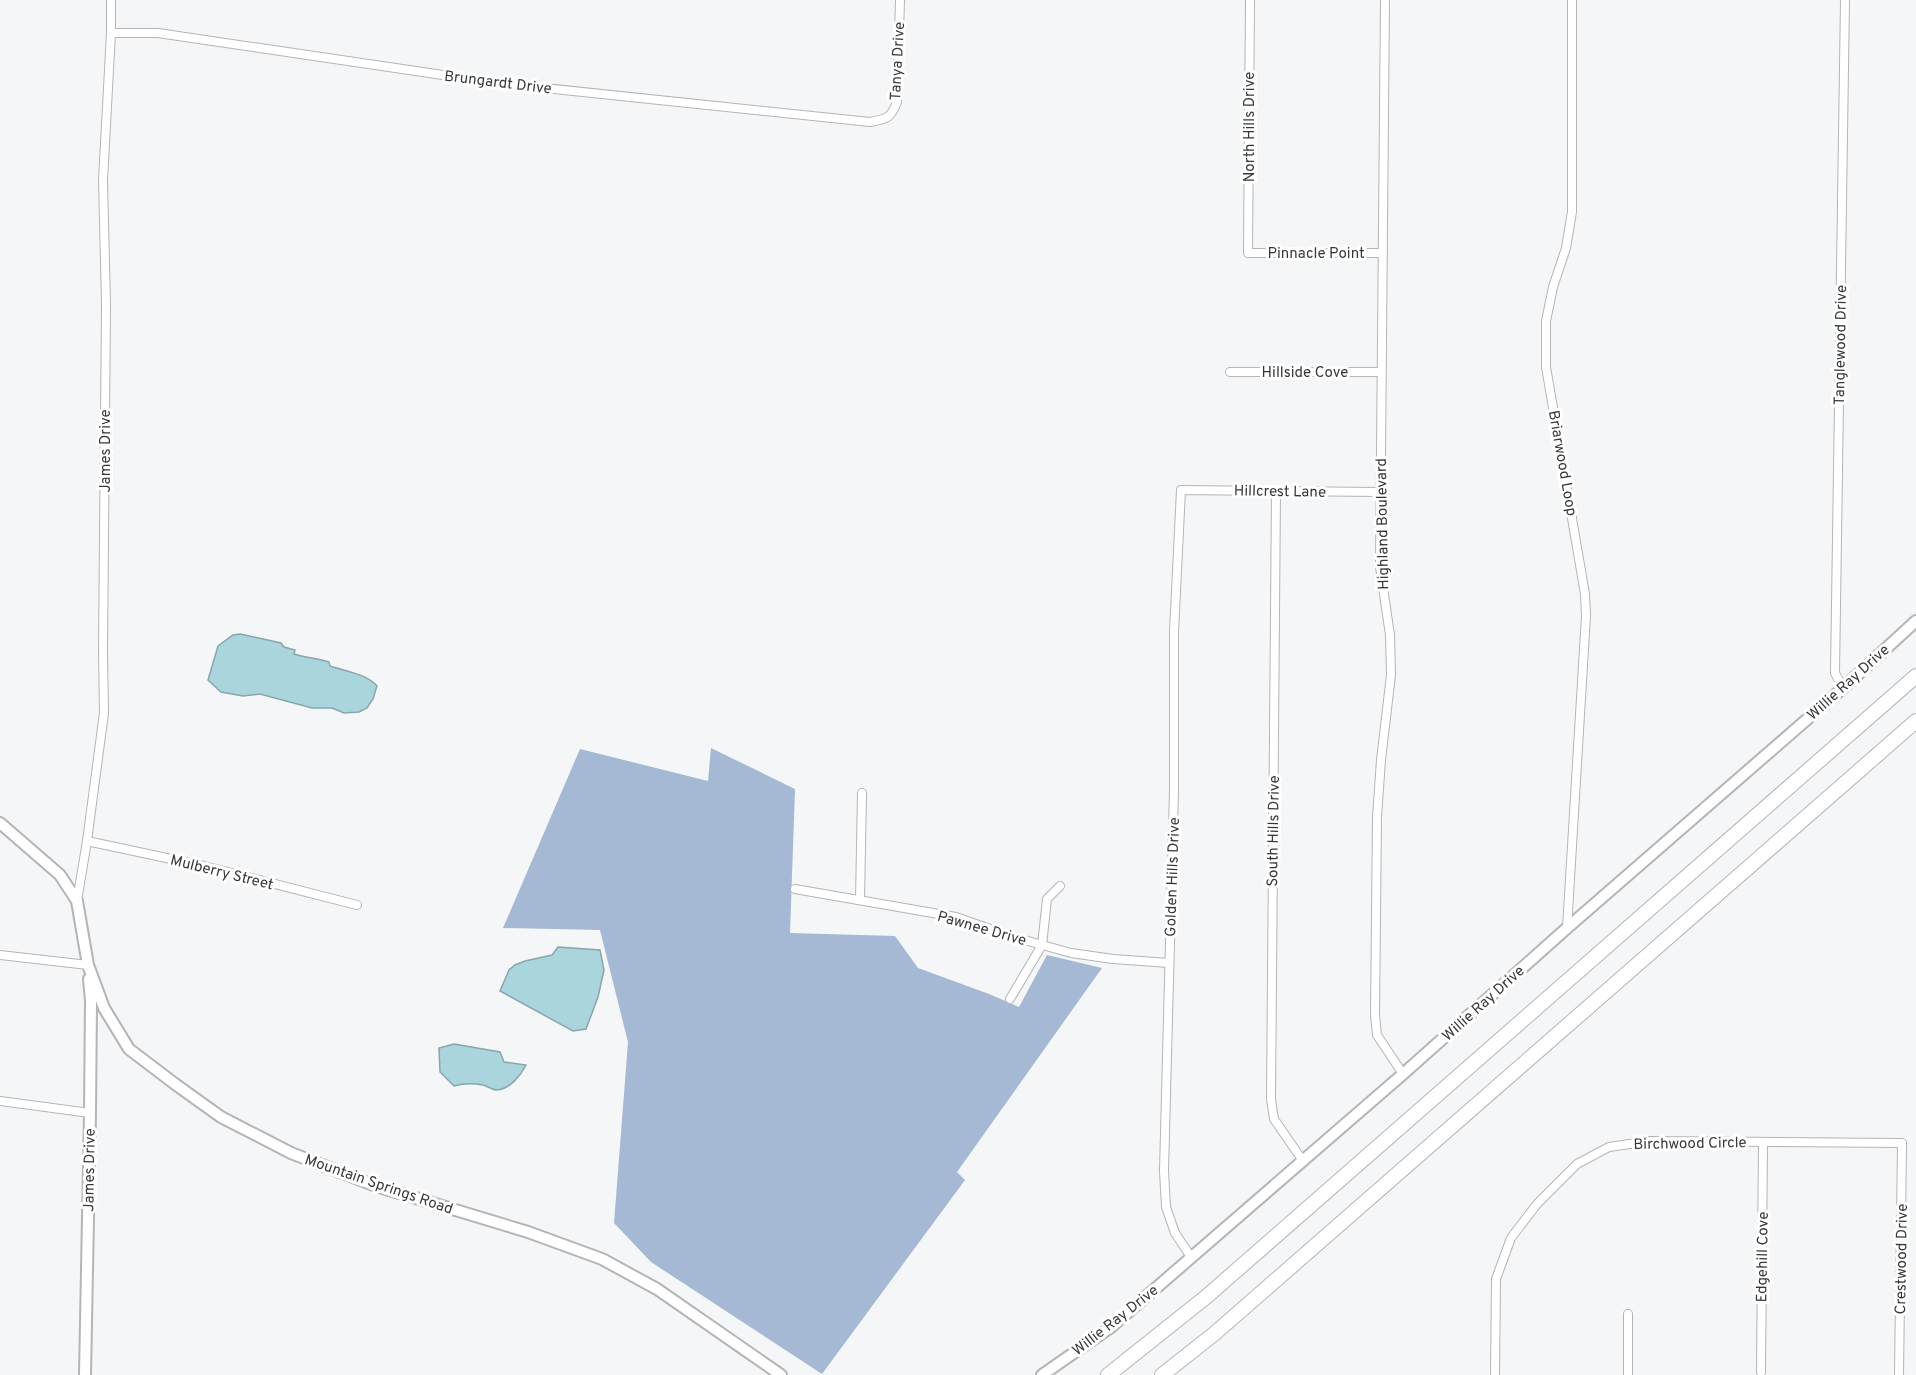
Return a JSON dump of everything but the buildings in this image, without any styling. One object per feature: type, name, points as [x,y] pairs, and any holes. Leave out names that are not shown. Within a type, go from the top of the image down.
[{"type":"highway","points":[[1108,1375],[1206,1297],[1916,676]]},
{"type":"highway","points":[[1162,1375],[1223,1327],[1916,721]]},
{"type":"street","name":"James Drive","points":[[77,901],[104,713],[106,304],[103,180],[111,0]]},
{"type":"street","name":"Tanya Drive","points":[[885,119],[893,112],[897,102],[900,0]]},
{"type":"street","name":"North Hills Drive","points":[[1248,253],[1250,0]]},
{"type":"street","name":"Highland Boulevard","points":[[1385,0],[1380,567],[1390,634],[1391,675],[1377,817],[1375,1015],[1377,1035],[1403,1074]]},
{"type":"street","name":"Briarwood Loop","points":[[1567,928],[1587,616],[1546,367],[1546,321],[1553,287],[1566,248],[1572,212],[1572,0]]},
{"type":"street","name":"Tanglewood Drive","points":[[1843,688],[1835,673],[1845,0]]},
{"type":"street","name":"Brungardt Drive","points":[[111,33],[158,33],[497,83],[870,122],[885,119]]},
{"type":"street","name":"Pinnacle Point","points":[[1248,253],[1383,253]]},
{"type":"street","name":"Hillside Cove","points":[[1230,372],[1380,372]]},
{"type":"street","name":"Hillcrest Lane","points":[[1181,490],[1380,492]]},
{"type":"street","name":"Golden Hills Drive","points":[[1181,490],[1174,632],[1174,790],[1164,1138],[1166,1207],[1175,1233],[1191,1257]]},
{"type":"street","name":"South Hills Drive","points":[[1276,491],[1271,1099],[1274,1119],[1303,1161]]},
{"type":"street","name":"Willie Ray Drive","points":[[1042,1375],[1111,1327],[1403,1074],[1843,688],[1916,621]]},
{"type":"street","points":[[860,900],[862,793]]},
{"type":"street","name":"Mountain Springs Road","points":[[0,823],[60,875],[77,901],[88,965],[104,1008],[129,1049],[221,1117],[291,1153],[376,1186],[528,1232],[602,1259],[657,1289],[780,1375]]},
{"type":"street","name":"Mulberry Street","points":[[87,841],[204,866],[357,905]]},
{"type":"street","points":[[1010,999],[1042,945],[1047,899],[1060,886]]},
{"type":"street","name":"Pawnee Drive","points":[[795,889],[956,917],[1071,953],[1169,963]]},
{"type":"street","points":[[0,955],[88,965]]},
{"type":"street","name":"James Drive","points":[[85,1375],[91,1001],[88,965]]},
{"type":"street","points":[[0,1101],[90,1113]]},
{"type":"street","name":"Birchwood Circle","points":[[1495,1375],[1496,1279],[1510,1238],[1537,1204],[1577,1164],[1609,1147],[1650,1141],[1902,1143]]},
{"type":"street","name":"Edgehill Cove","points":[[1761,1372],[1763,1142]]},
{"type":"street","name":"Crestwood Drive","points":[[1899,1375],[1902,1143]]},
{"type":"street","points":[[1628,1314],[1628,1375]]},
{"type":"shaded area","points":[[240,634],[281,643],[284,647],[295,650],[294,654],[329,662],[330,666],[368,679],[377,686],[373,699],[367,708],[359,712],[344,713],[332,708],[312,708],[260,694],[243,696],[221,692],[208,680],[218,646],[233,635]]},
{"type":"shaded area","points":[[711,748],[795,789],[790,933],[895,936],[918,968],[1019,1007],[1047,955],[1102,968],[957,1172],[965,1180],[822,1374],[651,1262],[614,1223],[628,1042],[600,930],[503,928],[580,749],[708,781]]},
{"type":"shaded area","points":[[558,947],[600,950],[604,970],[598,997],[586,1029],[573,1031],[500,991],[509,970],[515,965],[552,955]]},
{"type":"shaded area","points":[[454,1044],[500,1052],[504,1062],[526,1065],[515,1081],[502,1089],[495,1090],[483,1085],[472,1084],[454,1086],[440,1072],[439,1048]]}]
